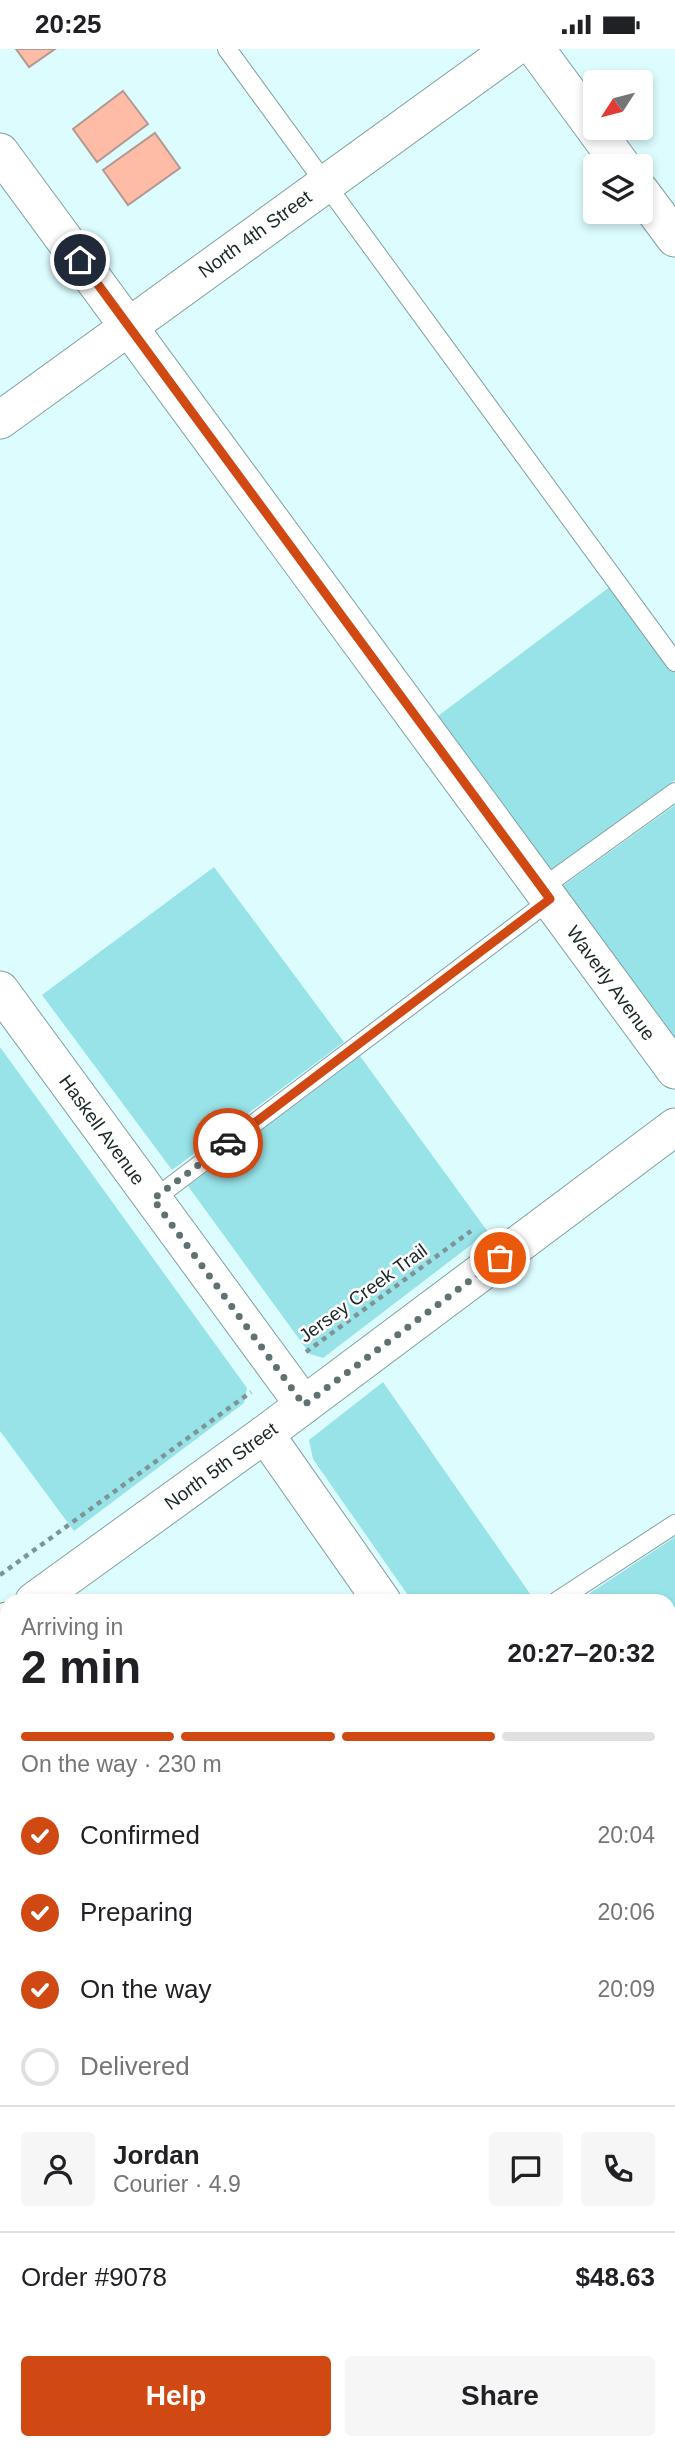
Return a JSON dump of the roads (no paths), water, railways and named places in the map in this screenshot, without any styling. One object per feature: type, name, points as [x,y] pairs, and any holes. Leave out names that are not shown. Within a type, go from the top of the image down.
[{"type":"street","name":"North 4th Street","points":[[0,420],[512,49]]},
{"type":"street","points":[[536,49],[613,154]]},
{"type":"street","name":"Waverly Avenue","points":[[0,152],[675,1070]]},
{"type":"street","points":[[653,208],[675,238]]},
{"type":"street","name":"Haskell Avenue","points":[[0,990],[304,1405]]},
{"type":"street","name":"North 5th Street","points":[[44,1594],[265,1434],[675,1127]]},
{"type":"street","points":[[265,1434],[377,1594]]},
{"type":"lane","points":[[228,49],[675,661]]},
{"type":"lane","points":[[153,1199],[675,792]]},
{"type":"lane","points":[[568,1594],[675,1524]]}]
